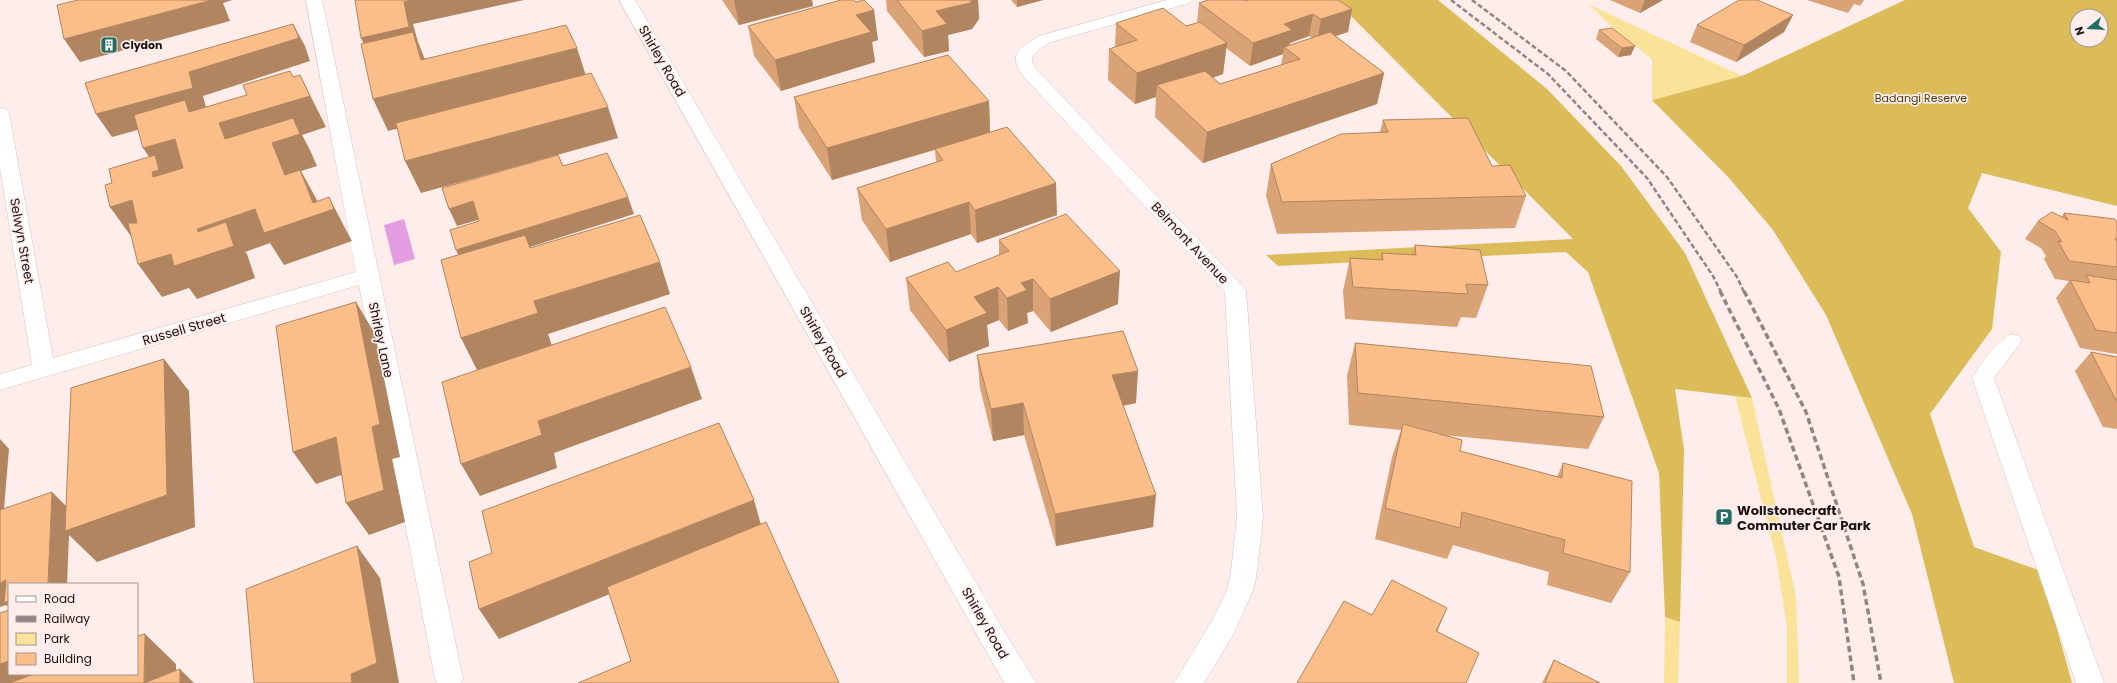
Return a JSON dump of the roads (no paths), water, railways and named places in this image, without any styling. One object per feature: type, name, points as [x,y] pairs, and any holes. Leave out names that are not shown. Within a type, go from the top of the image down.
[{"type":"street","name":"Shirley Lane","points":[[314,0],[349,192],[449,679]]},
{"type":"street","name":"Shirley Road","points":[[627,0],[997,645],[1013,672],[1022,683]]},
{"type":"street","name":"Belmont Avenue","points":[[1184,0],[1045,39],[1027,50],[1023,58],[1024,65],[1030,73],[1235,290],[1250,517],[1244,571],[1241,588],[1223,627],[1188,683]]},
{"type":"street","name":"Selwyn Street","points":[[0,113],[44,369]]},
{"type":"street","name":"Russell Street","points":[[0,382],[367,276]]},
{"type":"lane","points":[[2012,341],[1999,359],[1989,368],[1984,378],[2090,683]]},
{"type":"railway","points":[[1451,0],[1548,74],[1647,178],[1713,276],[1721,292]]},
{"type":"railway","points":[[1472,0],[1566,71],[1667,177],[1737,277],[1744,292]]},
{"type":"railway","points":[[1720,291],[1779,409],[1839,577],[1854,683]]},
{"type":"railway","points":[[1744,291],[1806,412],[1863,584],[1881,683]]},
{"type":"place","name":"Clydon","points":[[109,45]]},
{"type":"place","name":"Wollstonecraft Commuter Car Park","points":[[1724,517]]},
{"type":"park label","name":"Badangi Reserve","points":[[1921,98]]}]
